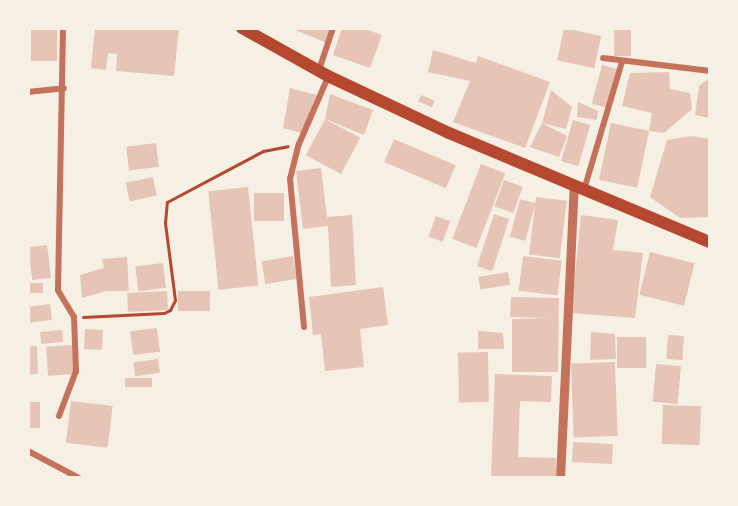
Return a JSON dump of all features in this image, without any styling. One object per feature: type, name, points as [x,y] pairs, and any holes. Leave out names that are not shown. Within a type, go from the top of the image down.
[{"type":"highway","points":[[242,28],[323,73],[449,133],[710,242]]},
{"type":"street","points":[[59,416],[76,371],[74,317],[58,290],[64,88],[63,28]]},
{"type":"street","points":[[304,327],[290,191],[299,144],[323,73],[333,28]]},
{"type":"street","points":[[603,58],[710,71]]},
{"type":"street","points":[[560,477],[579,188],[622,62]]},
{"type":"street","points":[[28,92],[64,88]]},
{"type":"street","points":[[28,451],[79,477]]},
{"type":"path","points":[[74,317],[164,313],[170,310],[175,300],[165,223],[167,202],[263,151],[299,144]]},
{"type":"building","points":[[31,28],[57,28],[57,61],[31,61]]},
{"type":"building","points":[[95,28],[179,28],[174,76],[116,71],[117,54],[108,53],[106,70],[91,68]]},
{"type":"building","points":[[290,28],[331,28],[327,43]]},
{"type":"building","points":[[342,28],[362,28],[382,35],[370,68],[333,55]]},
{"type":"building","points":[[564,28],[601,36],[594,68],[557,60]]},
{"type":"building","points":[[614,28],[631,28],[631,56],[614,56]]},
{"type":"building","points":[[433,50],[476,63],[478,56],[550,82],[525,148],[453,122],[470,81],[428,72]]},
{"type":"building","points":[[602,65],[617,69],[607,108],[592,104]]},
{"type":"building","points":[[669,72],[670,89],[690,93],[692,109],[664,133],[649,131],[652,113],[622,106],[630,73]]},
{"type":"building","points":[[710,77],[710,118],[695,115],[699,86]]},
{"type":"building","points":[[290,88],[316,95],[302,133],[283,128]]},
{"type":"building","points":[[551,90],[572,107],[566,129],[542,123]]},
{"type":"building","points":[[330,94],[373,110],[364,135],[325,119]]},
{"type":"building","points":[[421,95],[435,101],[432,107],[418,101]]},
{"type":"building","points":[[578,102],[598,111],[597,120],[577,117]]},
{"type":"building","points":[[325,119],[360,138],[341,174],[306,155]]},
{"type":"building","points":[[573,120],[590,125],[578,166],[561,161]]},
{"type":"building","points":[[542,123],[567,136],[559,157],[530,147]]},
{"type":"building","points":[[611,123],[649,131],[637,188],[599,180]]},
{"type":"building","points":[[691,136],[710,139],[710,217],[680,218],[650,197],[667,140]]},
{"type":"building","points":[[394,139],[456,165],[446,188],[384,162]]},
{"type":"building","points":[[156,143],[159,167],[129,170],[126,147]]},
{"type":"building","points":[[481,164],[505,173],[477,248],[452,239]]},
{"type":"building","points":[[321,168],[327,217],[352,215],[356,285],[331,287],[328,226],[303,229],[296,171]]},
{"type":"building","points":[[153,177],[157,196],[130,201],[126,183]]},
{"type":"building","points":[[504,180],[523,187],[513,213],[494,206]]},
{"type":"building","points":[[248,187],[258,285],[219,290],[208,191]]},
{"type":"building","points":[[254,193],[284,193],[284,221],[254,221]]},
{"type":"building","points":[[536,197],[567,201],[560,258],[529,255]]},
{"type":"building","points":[[520,199],[535,203],[525,241],[510,237]]},
{"type":"building","points":[[494,214],[509,219],[492,271],[477,266]]},
{"type":"building","points":[[581,215],[618,220],[613,250],[643,253],[635,318],[571,313]]},
{"type":"building","points":[[436,216],[450,221],[443,242],[428,237]]},
{"type":"building","points":[[47,245],[51,278],[32,280],[28,247]]},
{"type":"building","points":[[650,252],[695,263],[684,306],[639,295]]},
{"type":"building","points":[[293,256],[297,279],[265,284],[261,262]]},
{"type":"building","points":[[523,256],[562,261],[557,295],[519,291]]},
{"type":"building","points":[[127,257],[129,291],[106,291],[82,298],[80,275],[104,268],[102,259]]},
{"type":"building","points":[[163,263],[166,288],[138,291],[135,266]]},
{"type":"building","points":[[508,272],[510,285],[480,290],[478,277]]},
{"type":"building","points":[[28,283],[43,283],[43,293],[28,293]]},
{"type":"building","points":[[383,287],[388,325],[360,329],[364,367],[325,371],[321,334],[313,335],[309,297]]},
{"type":"building","points":[[167,291],[168,310],[128,312],[127,293]]},
{"type":"building","points":[[178,291],[210,291],[210,311],[178,311]]},
{"type":"building","points":[[511,297],[559,298],[558,372],[512,372],[512,319],[551,318],[510,317]]},
{"type":"building","points":[[50,304],[52,320],[30,323],[28,307]]},
{"type":"building","points":[[157,328],[160,352],[133,355],[130,331]]},
{"type":"building","points":[[85,329],[103,330],[102,350],[84,349]]},
{"type":"building","points":[[62,330],[63,342],[41,344],[40,332]]},
{"type":"building","points":[[478,331],[503,333],[504,349],[478,349]]},
{"type":"building","points":[[591,332],[615,334],[616,359],[590,360]]},
{"type":"building","points":[[668,335],[684,336],[682,360],[666,359]]},
{"type":"building","points":[[617,337],[646,337],[646,368],[617,368]]},
{"type":"building","points":[[72,345],[74,374],[48,376],[46,347]]},
{"type":"building","points":[[28,346],[37,346],[38,374],[29,374]]},
{"type":"building","points":[[488,352],[489,402],[459,403],[458,353]]},
{"type":"building","points":[[158,359],[160,373],[135,376],[133,362]]},
{"type":"building","points":[[615,362],[618,436],[574,437],[571,364]]},
{"type":"building","points":[[656,364],[681,366],[678,404],[653,402]]},
{"type":"building","points":[[495,374],[552,376],[551,402],[520,401],[518,457],[556,458],[556,477],[491,477]]},
{"type":"building","points":[[125,378],[152,378],[152,387],[125,387]]},
{"type":"building","points":[[71,401],[113,406],[108,448],[66,443]]},
{"type":"building","points":[[28,402],[40,402],[40,428],[28,428]]},
{"type":"building","points":[[663,405],[701,406],[700,445],[662,444]]},
{"type":"building","points":[[573,442],[613,444],[612,464],[572,462]]}]
